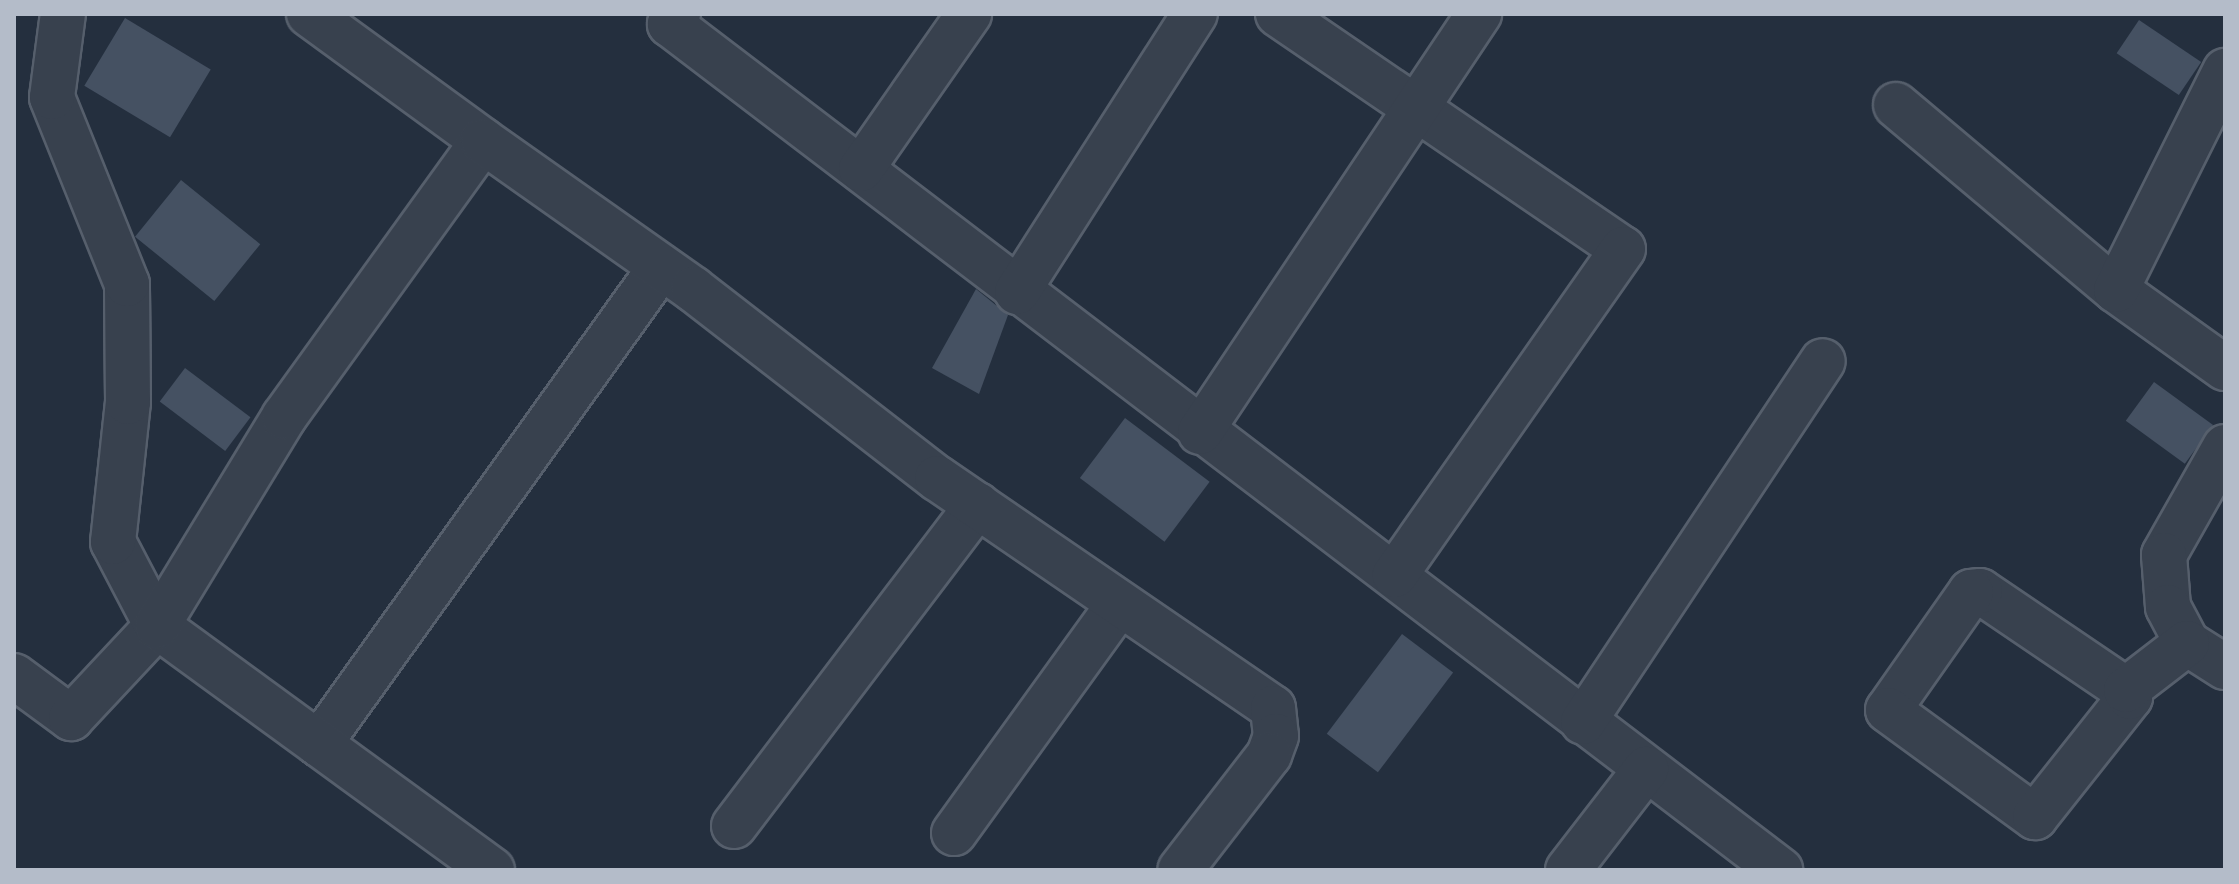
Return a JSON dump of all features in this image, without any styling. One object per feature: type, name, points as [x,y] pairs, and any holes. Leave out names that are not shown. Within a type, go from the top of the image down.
[{"type":"street","points":[[63,14],[52,97],[127,284],[128,402],[113,542],[157,626],[492,870]]},
{"type":"street","points":[[309,14],[661,267],[978,505],[1265,701],[1277,720],[1269,755],[1180,870]]},
{"type":"street","points":[[678,14],[670,24],[1200,432],[1395,575],[1766,866]]},
{"type":"street","points":[[861,169],[969,14]]},
{"type":"street","points":[[1017,292],[1195,14]]},
{"type":"street","points":[[1278,14],[1417,113],[1623,249],[1395,575]]},
{"type":"street","points":[[1200,432],[1417,113],[1479,14]]},
{"type":"street","points":[[2116,290],[2225,71]]},
{"type":"street","points":[[1896,105],[2116,290],[2225,368]]},
{"type":"street","points":[[14,676],[71,718],[157,626],[284,417],[483,141]]},
{"type":"street","points":[[319,744],[661,267]]},
{"type":"street","points":[[1583,722],[1823,361]]},
{"type":"street","points":[[2225,447],[2164,555],[2168,607],[2187,643],[2225,667]]},
{"type":"street","points":[[734,826],[978,505]]},
{"type":"street","points":[[1980,591],[2126,690],[2130,697],[2035,817],[1888,710],[1971,592],[1980,591]]},
{"type":"street","points":[[954,833],[1119,604]]},
{"type":"street","points":[[2126,690],[2187,643]]},
{"type":"street","points":[[1568,870],[1646,769]]},
{"type":"building","points":[[125,18],[211,70],[170,137],[84,86]]},
{"type":"building","points":[[2139,20],[2201,62],[2179,95],[2117,53]]},
{"type":"building","points":[[181,180],[260,244],[214,301],[135,237]]},
{"type":"building","points":[[976,289],[1008,315],[979,394],[932,368]]},
{"type":"building","points":[[185,368],[250,417],[225,451],[160,402]]},
{"type":"building","points":[[2154,382],[2213,425],[2185,464],[2126,421]]},
{"type":"building","points":[[1125,418],[1210,482],[1165,542],[1080,478]]},
{"type":"building","points":[[1402,634],[1453,673],[1378,772],[1327,734]]}]
